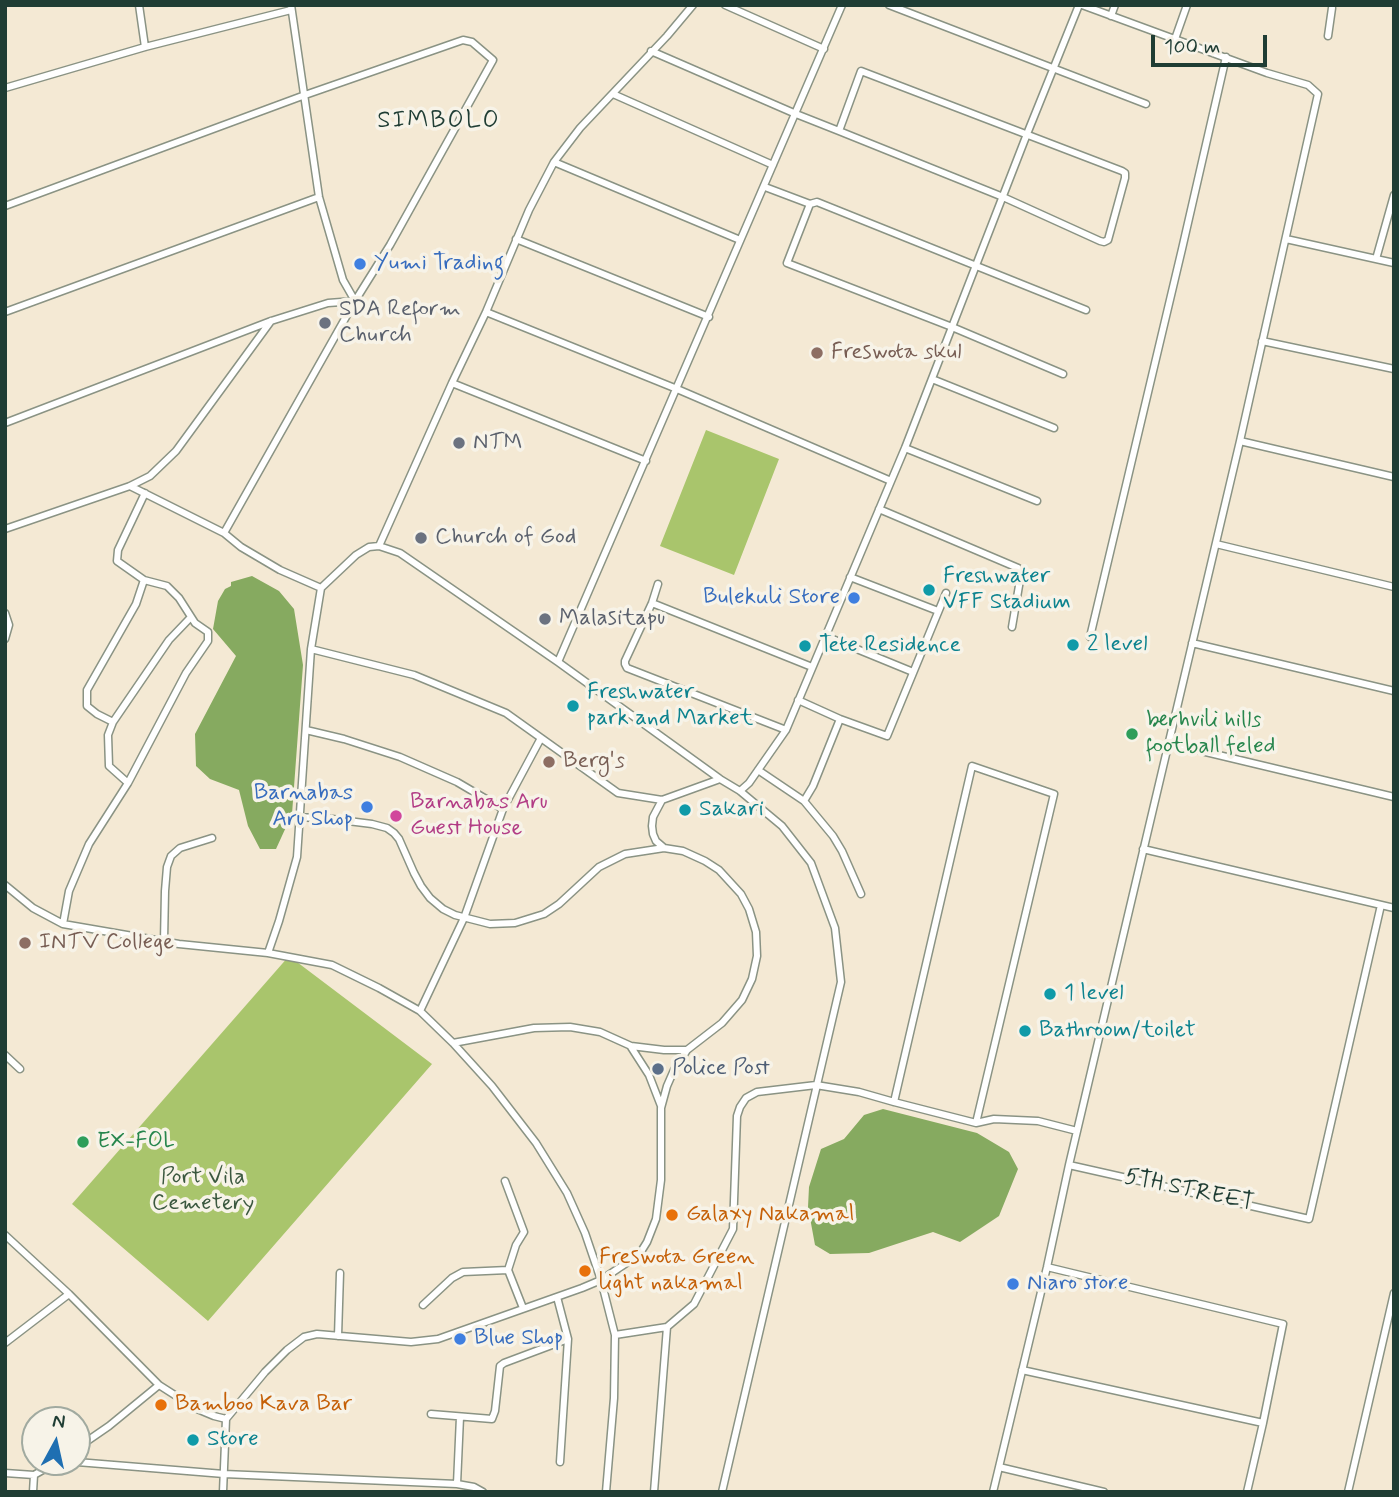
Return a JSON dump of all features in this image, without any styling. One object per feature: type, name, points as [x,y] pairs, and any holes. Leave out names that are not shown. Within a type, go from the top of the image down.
[{"type":"street","points":[[139,5],[145,47]]},
{"type":"street","points":[[379,546],[486,312],[528,210],[554,162],[580,128],[693,5]]},
{"type":"street","points":[[725,5],[824,50]]},
{"type":"street","points":[[558,662],[842,5]]},
{"type":"street","points":[[889,5],[1146,104]]},
{"type":"street","points":[[740,791],[749,783],[786,730],[905,448],[1080,5],[1267,73],[1308,85],[1318,94],[1286,239],[1069,1165],[1048,1267],[993,1492]]},
{"type":"street","points":[[1111,16],[1115,5]]},
{"type":"street","points":[[1175,39],[1187,5]]},
{"type":"street","points":[[5,88],[291,8],[320,197],[343,280],[355,301]]},
{"type":"street","points":[[1328,36],[1332,8]]},
{"type":"street","points":[[5,206],[304,95],[463,40],[472,42],[493,60],[224,533]]},
{"type":"street","points":[[651,51],[796,114],[1003,197],[1100,241],[1108,240],[1125,178],[1122,171],[861,71],[839,131]]},
{"type":"street","points":[[1090,638],[1226,57]]},
{"type":"street","points":[[612,94],[773,165]]},
{"type":"street","points":[[554,162],[740,240]]},
{"type":"street","points":[[765,187],[810,204],[817,202],[1086,310]]},
{"type":"street","points":[[1376,259],[1394,195]]},
{"type":"street","points":[[5,312],[320,197]]},
{"type":"street","points":[[810,204],[787,263],[952,327],[1063,374]]},
{"type":"street","points":[[516,239],[709,317]]},
{"type":"street","points":[[1286,239],[1394,263]]},
{"type":"street","points":[[5,423],[271,321],[328,303],[355,301]]},
{"type":"street","points":[[486,312],[891,481]]},
{"type":"street","points":[[5,528],[130,486],[150,475],[176,451],[271,321]]},
{"type":"street","points":[[1262,341],[1394,369]]},
{"type":"street","points":[[932,379],[1054,428]]},
{"type":"street","points":[[452,383],[646,461]]},
{"type":"street","points":[[1240,441],[1394,477]]},
{"type":"street","points":[[905,448],[1037,501]]},
{"type":"street","points":[[130,486],[224,533],[241,547],[280,570],[321,588]]},
{"type":"street","points":[[63,924],[69,891],[89,844],[128,783],[186,673],[208,641],[208,632],[195,623],[179,598],[167,586],[144,580],[117,561],[118,550],[145,493]]},
{"type":"street","points":[[879,509],[1018,568],[1021,574],[1012,627]]},
{"type":"street","points":[[1216,544],[1394,587]]},
{"type":"street","points":[[268,953],[297,857],[311,649],[321,588],[356,555],[369,547],[379,546],[400,554],[740,791],[782,826],[811,863],[835,928],[841,982],[722,1492]]},
{"type":"street","points":[[850,577],[938,611]]},
{"type":"street","points":[[113,722],[86,706],[87,690],[136,604],[144,580]]},
{"type":"street","points":[[658,584],[625,661],[627,668],[786,730]]},
{"type":"street","points":[[798,700],[839,719],[887,736],[946,593]]},
{"type":"street","points":[[652,603],[812,667]]},
{"type":"street","points":[[5,613],[9,625],[5,639]]},
{"type":"street","points":[[128,783],[110,766],[108,735],[113,722],[169,640],[191,617]]},
{"type":"street","points":[[825,636],[913,672]]},
{"type":"street","points":[[1192,643],[1394,691]]},
{"type":"street","points":[[311,649],[414,675],[506,713],[618,793],[662,800],[720,779]]},
{"type":"street","points":[[804,801],[813,786],[839,719]]},
{"type":"street","points":[[306,730],[400,757],[457,782],[503,809]]},
{"type":"street","points":[[420,1012],[464,918],[503,809],[541,738]]},
{"type":"street","points":[[1168,743],[1394,797]]},
{"type":"street","points":[[894,1102],[972,766],[1054,794],[976,1123]]},
{"type":"street","points":[[758,770],[804,801],[833,836],[861,894]]},
{"type":"street","points":[[662,800],[656,809],[652,827],[656,841],[664,848]]},
{"type":"street","points":[[223,1492],[226,1419],[265,1372],[296,1342],[310,1335],[402,1342],[429,1340],[483,1324],[601,1280],[642,1250],[652,1231],[659,1206],[661,1108],[664,1095],[674,1070],[687,1050],[722,1023],[742,1000],[752,979],[757,956],[756,932],[741,894],[719,870],[694,855],[664,848],[625,854],[599,867],[559,904],[544,914],[503,925],[477,922],[443,909],[421,886],[399,839],[387,828],[332,819],[299,817]]},
{"type":"street","points":[[164,941],[165,891],[171,856],[180,848],[212,838]]},
{"type":"street","points":[[1143,849],[1394,908]]},
{"type":"street","points":[[5,885],[33,908],[63,924],[179,944],[268,953],[332,965],[420,1012],[453,1043],[492,1086],[536,1143],[566,1193],[585,1233],[615,1335],[614,1398],[606,1492]]},
{"type":"street","name":"5TH STREET","points":[[1069,1165],[1309,1219],[1381,905]]},
{"type":"street","points":[[453,1043],[534,1028],[570,1027],[600,1032],[631,1046],[664,1051],[687,1050]]},
{"type":"street","points":[[631,1046],[649,1075],[661,1108]]},
{"type":"street","points":[[5,1055],[20,1069]]},
{"type":"street","points":[[615,1335],[667,1327],[694,1304],[733,1229],[737,1116],[746,1098],[757,1092],[816,1085],[859,1093],[976,1123],[994,1119],[1038,1121],[1077,1131]]},
{"type":"street","points":[[505,1181],[524,1232],[516,1245],[508,1270],[523,1308]]},
{"type":"street","points":[[5,1235],[69,1294],[159,1385],[195,1408],[226,1419]]},
{"type":"street","points":[[1048,1267],[1283,1324],[1264,1423],[1247,1492]]},
{"type":"street","points":[[423,1305],[452,1278],[463,1272],[508,1270]]},
{"type":"street","points":[[338,1336],[340,1273]]},
{"type":"street","points":[[1349,1492],[1394,1293]]},
{"type":"street","points":[[5,1343],[69,1294]]},
{"type":"street","points":[[557,1297],[568,1339],[560,1462]]},
{"type":"street","points":[[654,1492],[667,1327]]},
{"type":"street","points":[[431,1414],[492,1419],[500,1366],[568,1339]]},
{"type":"street","points":[[1022,1370],[1264,1423]]},
{"type":"street","points":[[91,1438],[159,1385]]},
{"type":"street","points":[[457,1484],[460,1417]]},
{"type":"street","points":[[91,1463],[224,1474],[457,1484],[474,1487],[483,1492]]},
{"type":"street","points":[[999,1467],[1104,1492]]},
{"type":"green space","points":[[706,430],[779,459],[734,575],[660,546]]},
{"type":"green space","points":[[252,576],[279,591],[294,609],[303,665],[292,814],[276,849],[260,849],[248,826],[239,790],[210,779],[196,766],[195,734],[236,656],[213,629],[218,601],[225,589],[231,586],[231,582]]},
{"type":"green space","name":"Port Vila Cemetery","points":[[289,956],[432,1064],[208,1321],[72,1204]]},
{"type":"green space","points":[[883,1109],[977,1133],[1009,1152],[1018,1169],[999,1216],[960,1242],[933,1232],[869,1253],[830,1254],[815,1245],[808,1207],[809,1187],[821,1149],[844,1139],[864,1115]]},
{"type":"place","name":"Yumi Trading","points":[[360,264]]},
{"type":"place","name":"SDA Reform Church","points":[[325,323]]},
{"type":"place","name":"Freswota skul","points":[[817,353]]},
{"type":"place","name":"NTM","points":[[459,443]]},
{"type":"place","name":"Church of God","points":[[421,538]]},
{"type":"place","name":"Freshwater VFF Stadium","points":[[929,590]]},
{"type":"place","name":"Bulekuli Store","points":[[854,598]]},
{"type":"place","name":"Malasitapu","points":[[545,619]]},
{"type":"place","name":"2 level","points":[[1073,645]]},
{"type":"place","name":"Tete Residence","points":[[805,646]]},
{"type":"place","name":"Freshwater park and Market","points":[[573,706]]},
{"type":"place","name":"berhvili hills football feled","points":[[1132,734]]},
{"type":"place","name":"Berg's","points":[[549,762]]},
{"type":"place","name":"Barnabas Aru Shop","points":[[367,807]]},
{"type":"place","name":"Sakari","points":[[685,810]]},
{"type":"place","name":"Barnabas Aru Guest House","points":[[396,816]]},
{"type":"place","name":"INTV College","points":[[25,943]]},
{"type":"place","name":"1 level","points":[[1050,994]]},
{"type":"place","name":"Bathroom/toilet","points":[[1025,1031]]},
{"type":"place","name":"Police Post","points":[[658,1069]]},
{"type":"place","name":"EX-FOL","points":[[83,1142]]},
{"type":"place","name":"Galaxy Nakamal","points":[[672,1215]]},
{"type":"place","name":"Freswota Green light nakamal","points":[[585,1271]]},
{"type":"place","name":"Niaro store","points":[[1013,1284]]},
{"type":"place","name":"Blue Shop","points":[[460,1339]]},
{"type":"place","name":"Bamboo Kava Bar","points":[[161,1405]]},
{"type":"place","name":"Store","points":[[193,1440]]},
{"type":"district","name":"SIMBOLO","points":[[439,122]]}]
